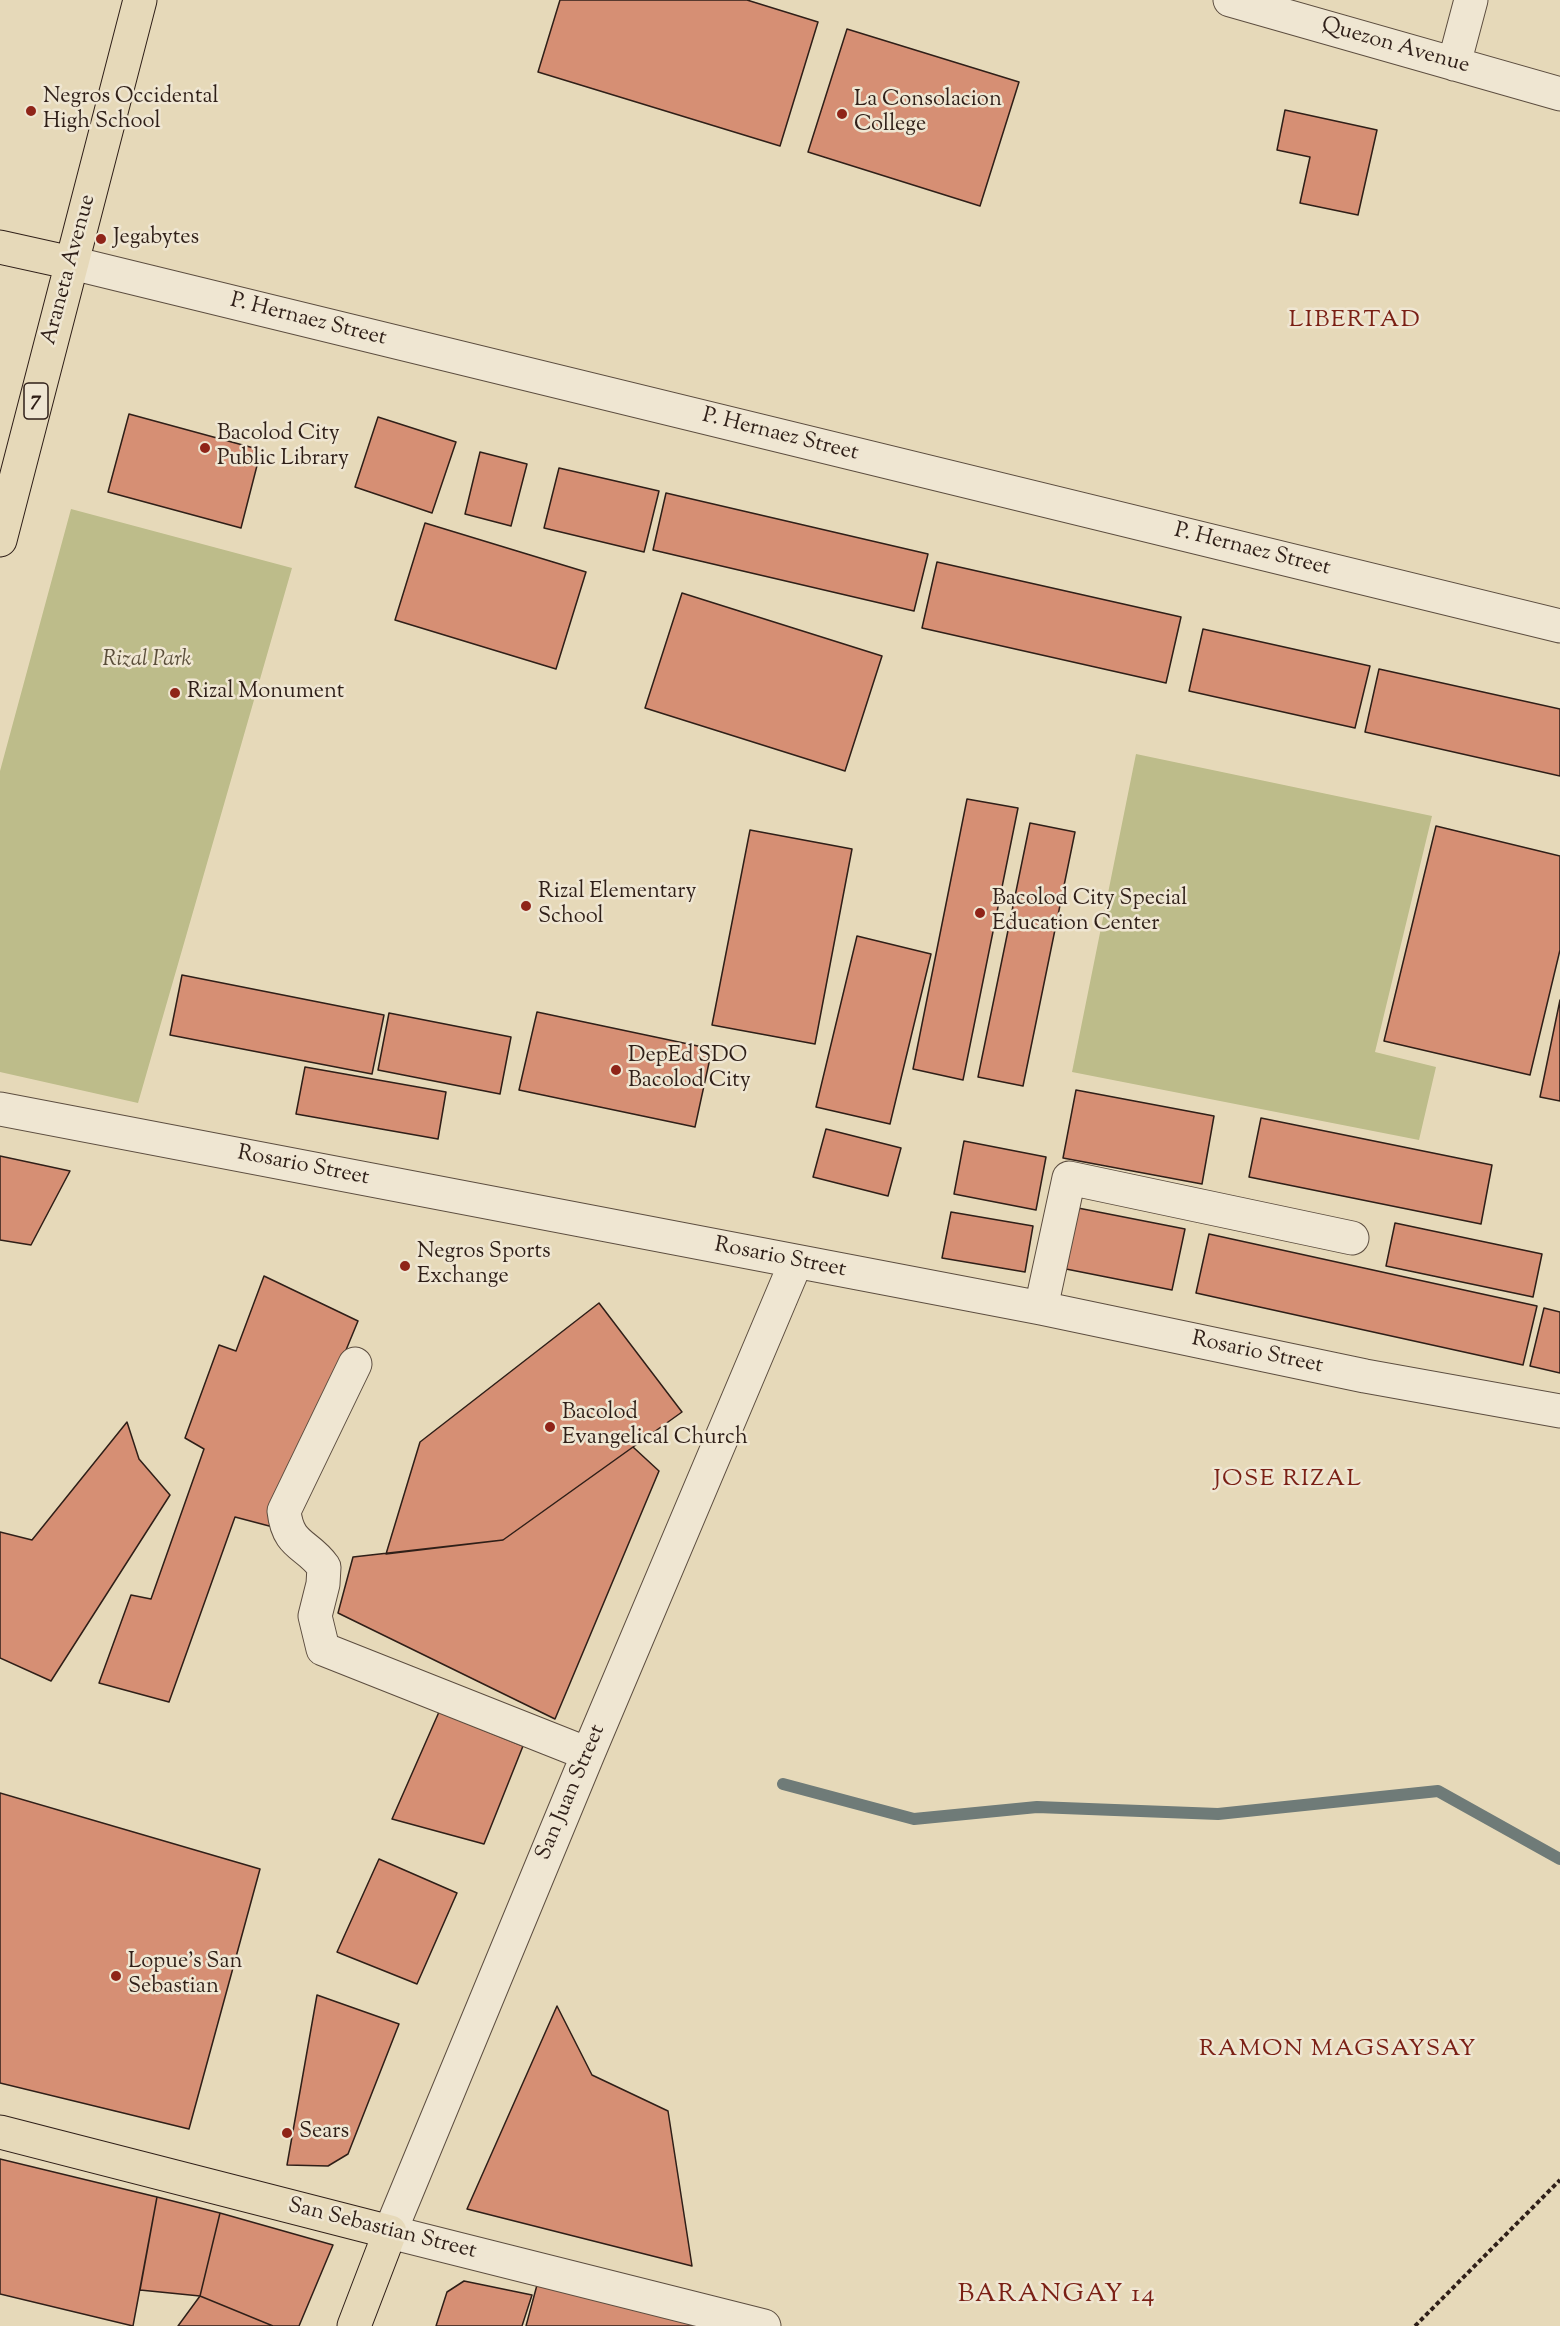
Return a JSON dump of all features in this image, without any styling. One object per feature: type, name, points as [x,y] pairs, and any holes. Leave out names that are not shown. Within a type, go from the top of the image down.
[{"type":"main road","name":"Araneta Avenue","points":[[0,540],[140,0]]},
{"type":"main road","name":"P. Hernaez Street","points":[[0,247],[72,263]]},
{"type":"main road","name":"San Sebastian Street","points":[[0,2132],[390,2232]]},
{"type":"main road","name":"San Juan Street","points":[[354,2326],[390,2232]]},
{"type":"street","name":"Quezon Avenue","points":[[1230,0],[1560,94]]},
{"type":"street","points":[[1454,64],[1471,0]]},
{"type":"street","name":"P. Hernaez Street","points":[[72,263],[1560,626]]},
{"type":"street","name":"Rosario Street","points":[[0,1109],[1041,1308],[1365,1377],[1560,1411]]},
{"type":"street","points":[[1041,1308],[1069,1178],[1352,1238]]},
{"type":"street","name":"San Juan Street","points":[[390,2232],[588,1754],[796,1262]]},
{"type":"street","points":[[355,1364],[284,1511],[285,1522],[292,1539],[324,1567],[323,1584],[315,1616],[323,1649],[588,1754]]},
{"type":"street","name":"San Sebastian Street","points":[[390,2232],[764,2326]]},
{"type":"path","points":[[1415,2326],[1560,2180]]},
{"type":"green space","name":"Rizal Park","points":[[71,509],[292,568],[138,1103],[0,1072],[0,771]]},
{"type":"green space","points":[[1136,754],[1432,816],[1375,1052],[1436,1067],[1419,1140],[1072,1072]]},
{"type":"building","points":[[560,0],[747,0],[818,22],[780,146],[538,72]]},
{"type":"building","points":[[847,29],[1019,82],[980,206],[808,152]]},
{"type":"building","points":[[1285,110],[1377,130],[1358,215],[1300,203],[1310,157],[1277,150]]},
{"type":"building","points":[[129,414],[261,450],[241,528],[108,492]]},
{"type":"building","points":[[378,417],[456,442],[432,513],[355,487]]},
{"type":"building","points":[[480,452],[527,464],[511,526],[465,514]]},
{"type":"building","points":[[559,468],[659,491],[644,552],[544,528]]},
{"type":"building","points":[[666,493],[928,554],[914,611],[653,550]]},
{"type":"building","points":[[425,523],[586,572],[556,669],[395,620]]},
{"type":"building","points":[[937,562],[1181,617],[1166,683],[922,628]]},
{"type":"building","points":[[682,593],[882,656],[845,771],[645,708]]},
{"type":"building","points":[[1203,629],[1370,666],[1355,728],[1189,691]]},
{"type":"building","points":[[1379,669],[1560,709],[1560,776],[1365,732]]},
{"type":"building","points":[[967,799],[1018,808],[963,1080],[913,1069]]},
{"type":"building","points":[[1030,823],[1075,832],[1023,1086],[978,1077]]},
{"type":"building","points":[[1436,826],[1560,856],[1560,950],[1530,1075],[1384,1041]]},
{"type":"building","points":[[750,830],[852,849],[815,1044],[712,1025]]},
{"type":"building","points":[[857,936],[931,954],[890,1124],[816,1107]]},
{"type":"building","points":[[182,975],[384,1015],[372,1074],[170,1035]]},
{"type":"building","points":[[1560,1000],[1560,1101],[1540,1097]]},
{"type":"building","name":"DepEd SDO Bacolod City","points":[[537,1012],[712,1049],[695,1127],[519,1090]]},
{"type":"building","points":[[389,1013],[511,1037],[500,1094],[378,1070]]},
{"type":"building","points":[[305,1067],[446,1092],[438,1139],[296,1114]]},
{"type":"building","points":[[1076,1090],[1214,1116],[1202,1184],[1063,1158]]},
{"type":"building","points":[[1261,1118],[1492,1165],[1481,1224],[1249,1177]]},
{"type":"building","points":[[826,1129],[901,1148],[888,1196],[813,1177]]},
{"type":"building","points":[[964,1141],[1046,1157],[1036,1210],[954,1194]]},
{"type":"building","points":[[0,1156],[70,1171],[31,1245],[0,1240]]},
{"type":"building","points":[[1078,1208],[1185,1229],[1172,1290],[1066,1269]]},
{"type":"building","points":[[951,1212],[1033,1226],[1025,1272],[942,1258]]},
{"type":"building","points":[[1395,1223],[1542,1254],[1533,1297],[1386,1266]]},
{"type":"building","points":[[1209,1234],[1537,1306],[1523,1365],[1196,1293]]},
{"type":"building","points":[[264,1276],[358,1321],[273,1527],[235,1517],[169,1702],[99,1683],[131,1595],[151,1599],[204,1449],[185,1438],[219,1345],[236,1351]]},
{"type":"building","name":"Bacolod Evangelical Church","points":[[599,1303],[682,1412],[503,1540],[386,1554],[420,1442]]},
{"type":"building","points":[[1544,1308],[1560,1312],[1560,1373],[1530,1366]]},
{"type":"building","points":[[127,1422],[139,1459],[170,1495],[51,1681],[0,1658],[0,1532],[32,1540]]},
{"type":"building","points":[[633,1447],[659,1471],[555,1719],[338,1613],[353,1557],[503,1540]]},
{"type":"building","points":[[439,1712],[523,1746],[484,1844],[392,1819]]},
{"type":"building","name":"Lopue's San Sebastian","points":[[0,1793],[260,1869],[189,2129],[0,2083]]},
{"type":"building","points":[[379,1859],[457,1893],[417,1984],[337,1952]]},
{"type":"building","points":[[317,1995],[399,2024],[348,2154],[328,2166],[287,2165]]},
{"type":"building","points":[[557,2006],[592,2075],[668,2111],[692,2266],[467,2209]]},
{"type":"building","points":[[0,2159],[157,2197],[133,2326],[0,2294]]},
{"type":"building","points":[[157,2197],[220,2213],[200,2296],[140,2290]]},
{"type":"building","points":[[220,2213],[333,2245],[299,2326],[273,2326],[200,2296]]},
{"type":"building","points":[[464,2281],[532,2295],[522,2326],[436,2326],[447,2292]]},
{"type":"building","points":[[537,2285],[718,2326],[526,2326]]},
{"type":"building","points":[[200,2296],[273,2326],[178,2326]]},
{"type":"waterway","points":[[783,1784],[914,1819],[1037,1807],[1218,1814],[1438,1791],[1560,1859]]},
{"type":"place","name":"Negros Occidental High School","points":[[31,111]]},
{"type":"place","name":"La Consolacion College","points":[[842,114]]},
{"type":"place","name":"Jegabytes","points":[[101,239]]},
{"type":"place","name":"Bacolod City Public Library","points":[[205,448]]},
{"type":"place","name":"Rizal Monument","points":[[175,693]]},
{"type":"place","name":"Rizal Elementary School","points":[[526,906]]},
{"type":"place","name":"Bacolod City Special Education Center","points":[[980,913]]},
{"type":"place","name":"DepEd SDO Bacolod City","points":[[616,1070]]},
{"type":"place","name":"Negros Sports Exchange","points":[[405,1266]]},
{"type":"place","name":"Bacolod Evangelical Church","points":[[550,1427]]},
{"type":"place","name":"Lopue's San Sebastian","points":[[116,1976]]},
{"type":"place","name":"Sears","points":[[287,2133]]},
{"type":"district","name":"LIBERTAD","points":[[1355,322]]},
{"type":"district","name":"JOSE RIZAL","points":[[1288,1481]]},
{"type":"district","name":"RAMON MAGSAYSAY","points":[[1338,2051]]},
{"type":"district","name":"BARANGAY 14","points":[[1057,2297]]}]
